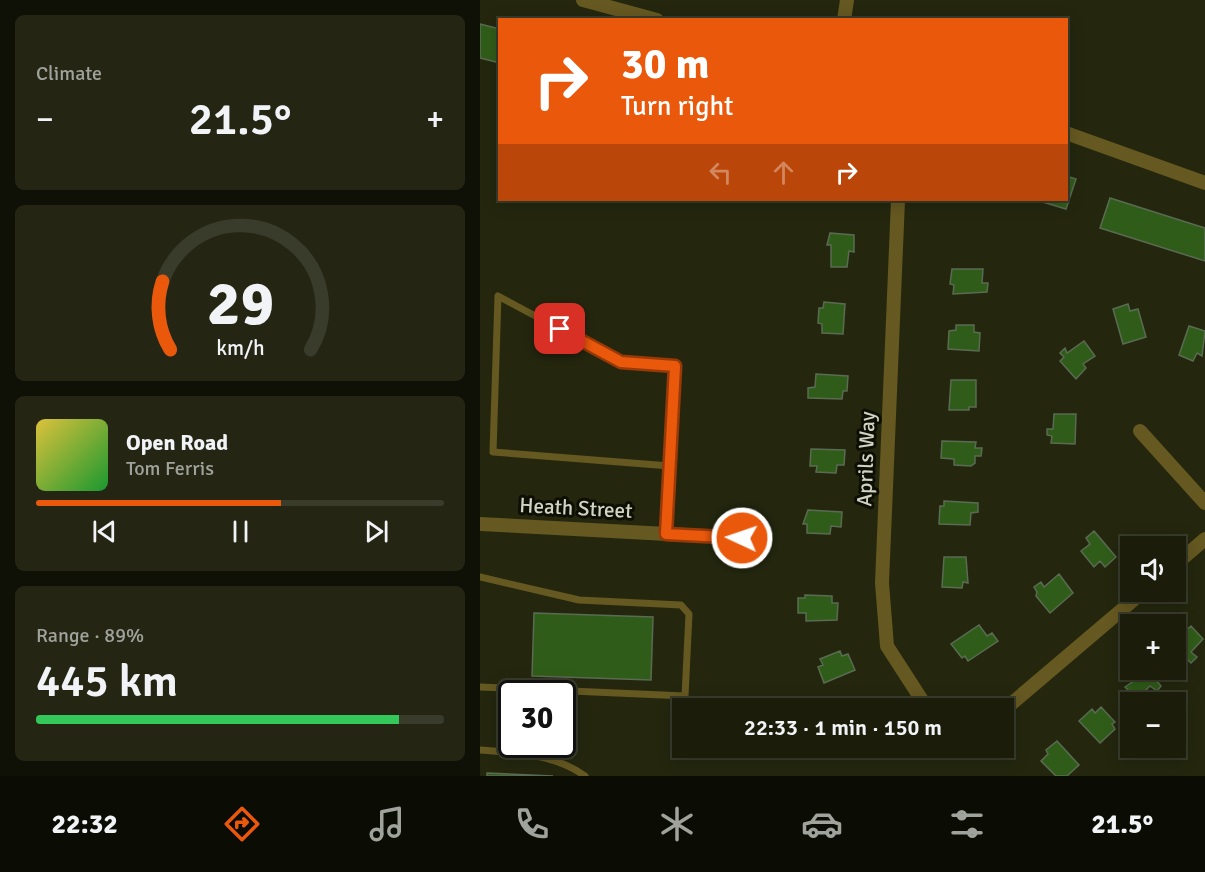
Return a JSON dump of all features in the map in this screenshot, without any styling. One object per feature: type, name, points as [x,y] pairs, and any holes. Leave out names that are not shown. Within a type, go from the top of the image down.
[{"type":"street","points":[[583,0],[650,18]]},
{"type":"street","points":[[844,18],[846,0]]},
{"type":"street","points":[[1068,134],[1205,183]]},
{"type":"street","name":"Aprils Way","points":[[898,201],[882,583],[887,646],[921,698]]},
{"type":"street","points":[[1140,431],[1205,503]]},
{"type":"street","name":"Heath Street","points":[[480,524],[742,538]]},
{"type":"street","points":[[1186,555],[1205,539]]},
{"type":"street","points":[[1014,702],[1131,602]]},
{"type":"lane","points":[[666,534],[670,466],[675,366],[621,362],[498,296],[493,452],[670,466]]},
{"type":"lane","points":[[480,577],[579,600],[681,605],[689,614],[685,696],[480,687]]},
{"type":"lane","points":[[480,750],[527,754],[570,765],[585,776]]},
{"type":"building","points":[[480,24],[498,28],[498,62],[480,58]]},
{"type":"building","points":[[1068,177],[1076,179],[1066,209],[1039,201],[1068,201]]},
{"type":"building","points":[[1110,198],[1205,228],[1205,261],[1100,228]]},
{"type":"building","points":[[830,233],[854,235],[854,252],[849,251],[847,267],[831,267],[831,245],[827,245]]},
{"type":"building","points":[[952,269],[983,269],[982,283],[988,283],[987,292],[953,294],[954,285],[950,284]]},
{"type":"building","points":[[824,302],[845,304],[843,334],[822,333],[822,324],[818,323],[819,308],[823,308]]},
{"type":"building","points":[[1128,304],[1130,311],[1138,309],[1146,337],[1123,344],[1113,309]]},
{"type":"building","points":[[956,325],[974,325],[974,332],[980,333],[979,351],[948,349],[949,331],[956,330]]},
{"type":"building","points":[[1189,326],[1205,331],[1202,356],[1197,353],[1193,361],[1179,355]]},
{"type":"building","points":[[1084,341],[1095,356],[1083,364],[1086,368],[1076,379],[1060,361],[1064,357],[1060,353],[1065,348],[1067,353]]},
{"type":"building","points":[[816,374],[848,376],[847,391],[843,391],[842,399],[808,398],[808,388],[815,387]]},
{"type":"building","points":[[951,380],[976,380],[976,407],[969,407],[969,410],[949,410]]},
{"type":"building","points":[[1054,414],[1076,414],[1075,444],[1051,443],[1052,436],[1047,435],[1047,429],[1053,429]]},
{"type":"building","points":[[942,441],[976,442],[975,448],[982,448],[981,456],[975,456],[975,463],[971,466],[954,465],[954,459],[941,458]]},
{"type":"building","points":[[811,449],[845,450],[844,465],[837,465],[836,473],[816,472],[817,466],[810,466]]},
{"type":"building","points":[[944,501],[978,503],[978,512],[971,513],[970,525],[939,524],[940,506],[944,506]]},
{"type":"building","points":[[808,510],[842,512],[841,527],[831,526],[830,534],[807,533],[807,524],[803,524]]},
{"type":"building","points":[[1094,531],[1116,557],[1105,567],[1100,561],[1094,567],[1081,551],[1090,544],[1086,538]]},
{"type":"building","points":[[944,557],[966,557],[968,583],[963,582],[962,588],[942,587]]},
{"type":"building","points":[[1059,574],[1073,593],[1050,613],[1036,596],[1037,592],[1034,587],[1041,582],[1044,587]]},
{"type":"building","points":[[805,595],[832,596],[832,603],[838,603],[837,620],[806,621],[806,613],[798,613],[798,598],[805,598]]},
{"type":"building","points":[[534,613],[653,617],[651,680],[532,676]]},
{"type":"building","points":[[979,625],[987,636],[992,633],[998,641],[968,661],[965,656],[962,658],[951,644]]},
{"type":"building","points":[[1191,626],[1203,639],[1191,652],[1197,657],[1191,663],[1186,658],[1186,630]]},
{"type":"building","points":[[840,651],[842,656],[848,654],[855,670],[824,683],[818,667],[823,665],[820,659]]},
{"type":"building","points":[[1135,680],[1156,680],[1161,686],[1157,691],[1150,686],[1144,692],[1130,692],[1125,687]]},
{"type":"building","points":[[1101,707],[1115,722],[1112,724],[1115,729],[1100,743],[1079,721],[1092,709],[1095,713]]},
{"type":"building","points":[[1057,741],[1079,765],[1067,776],[1056,776],[1041,761],[1048,754],[1046,750]]},
{"type":"building","points":[[487,773],[553,776],[487,776]]},
{"type":"route","points":[[560,329],[621,362],[675,366],[666,534],[742,538]]}]
